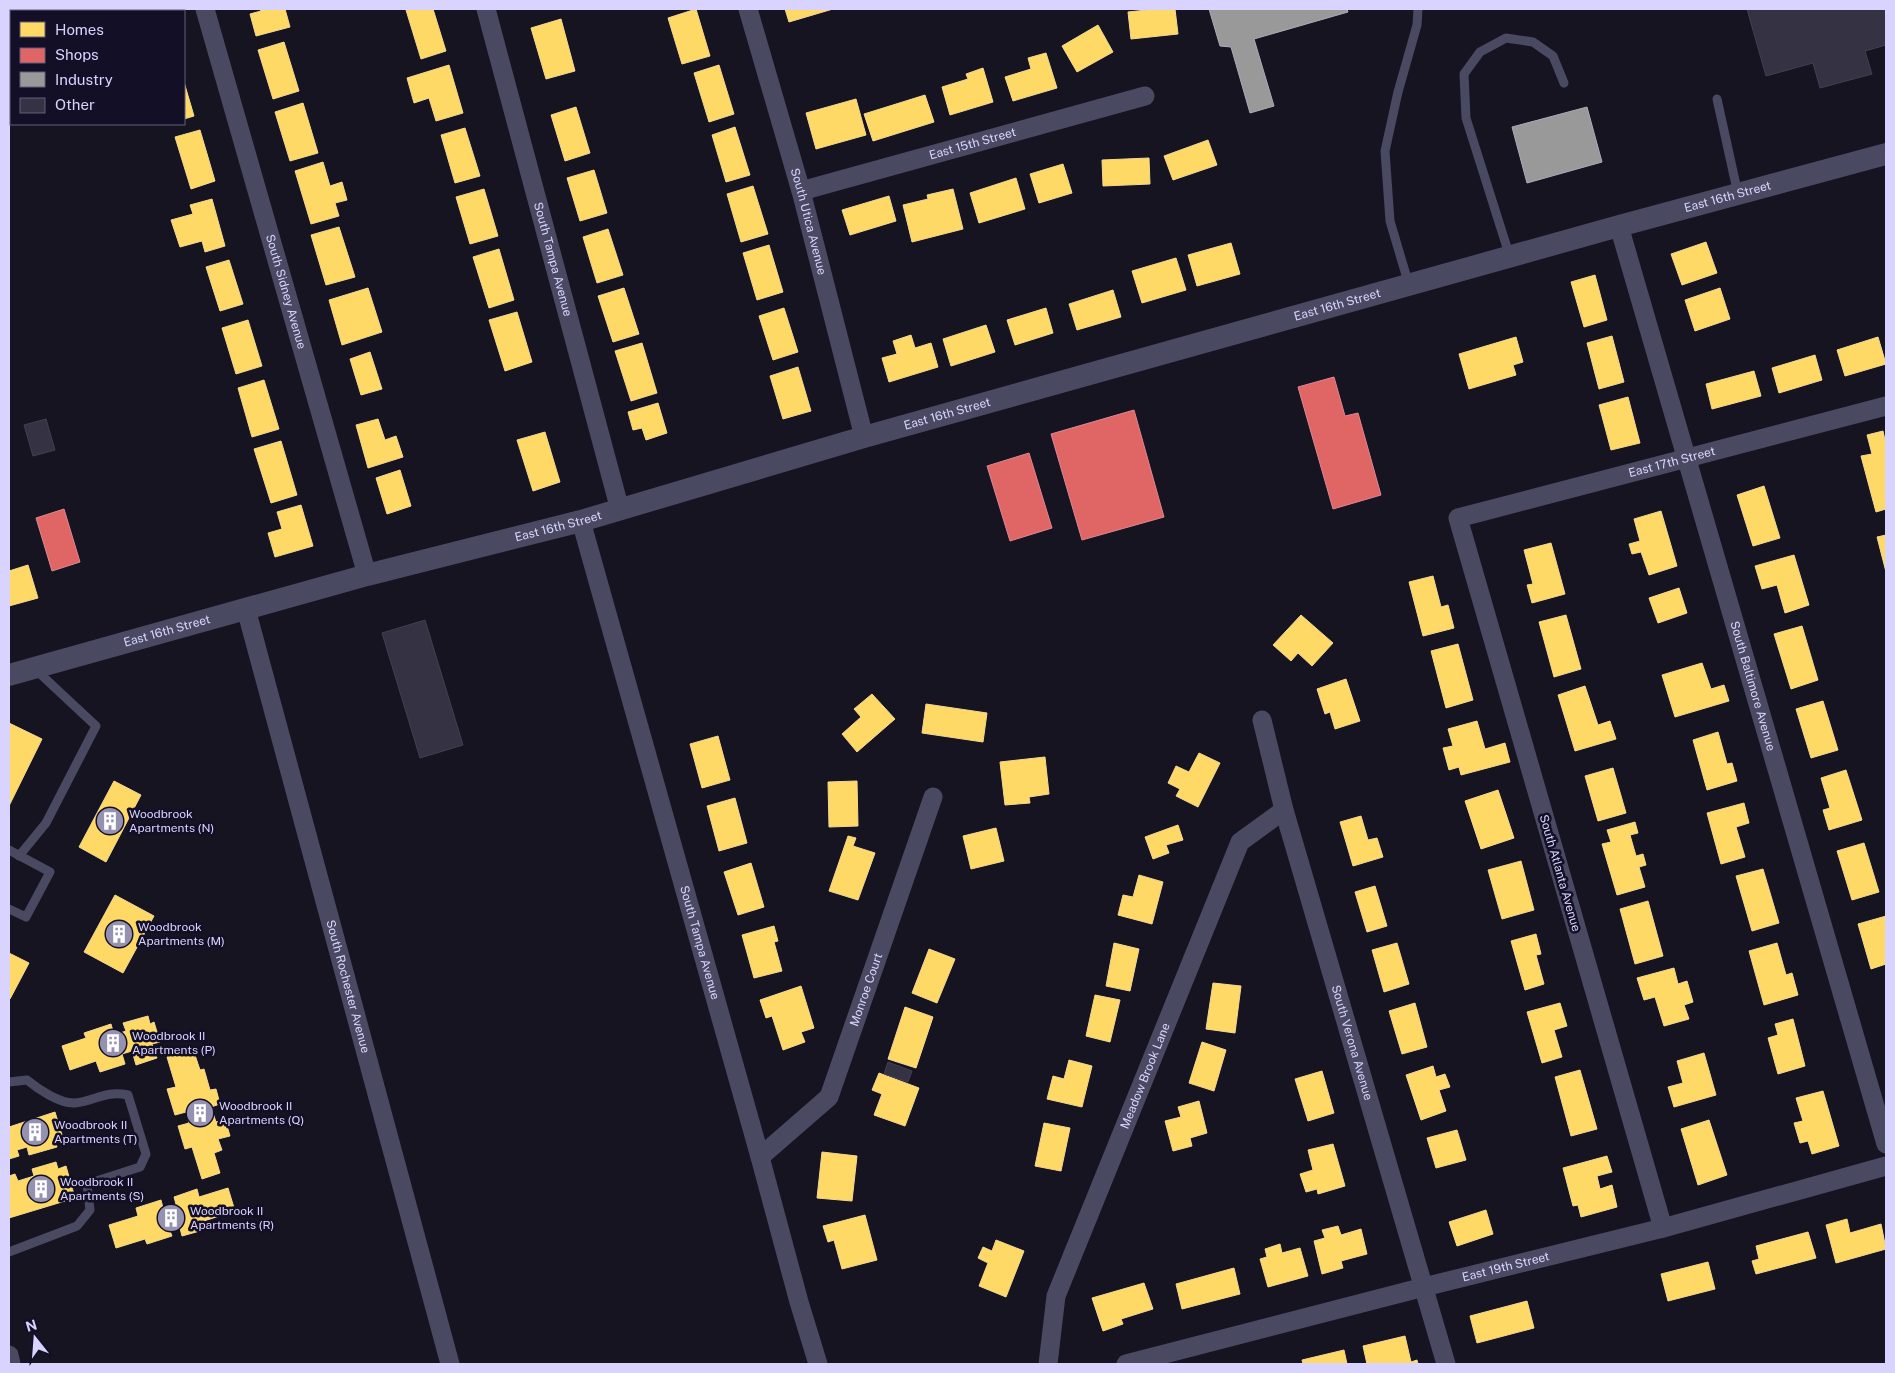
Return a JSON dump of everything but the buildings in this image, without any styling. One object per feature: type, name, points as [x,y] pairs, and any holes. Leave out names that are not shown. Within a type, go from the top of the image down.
[{"type":"street","name":"South Sidney Avenue","points":[[205,9],[367,575]]},
{"type":"street","name":"South Tampa Avenue","points":[[486,9],[620,510]]},
{"type":"street","name":"South Utica Avenue","points":[[748,9],[801,191],[864,437]]},
{"type":"street","name":"East 15th Street","points":[[801,191],[1145,96]]},
{"type":"street","name":"East 16th Street","points":[[9,675],[367,575],[620,510],[864,437],[1619,226],[1886,154]]},
{"type":"street","name":"South Baltimore Avenue","points":[[1619,226],[1886,1144]]},
{"type":"street","name":"East 17th Street","points":[[1458,518],[1886,406]]},
{"type":"street","name":"South Atlanta Avenue","points":[[1458,518],[1663,1228]]},
{"type":"street","name":"South Tampa Avenue","points":[[580,521],[818,1364]]},
{"type":"street","name":"South Rochester Avenue","points":[[246,610],[450,1364]]},
{"type":"street","name":"South Verona Avenue","points":[[1262,720],[1284,810],[1446,1364]]},
{"type":"street","name":"Monroe Court","points":[[760,1157],[829,1098],[933,797]]},
{"type":"street","name":"Meadow Brook Lane","points":[[1048,1364],[1056,1296],[1240,842],[1284,810]]},
{"type":"street","name":"East 19th Street","points":[[1126,1364],[1663,1228],[1886,1166]]},
{"type":"street","points":[[9,1355],[11,1364]]},
{"type":"lane","points":[[1410,285],[1390,221],[1385,151],[1398,92],[1417,25],[1418,9]]},
{"type":"lane","points":[[1510,257],[1466,118],[1464,74],[1480,52],[1506,38],[1533,42],[1553,56],[1564,83]]},
{"type":"lane","points":[[1717,99],[1738,194]]},
{"type":"lane","points":[[19,856],[46,823],[96,726],[34,668]]},
{"type":"lane","points":[[9,850],[50,872],[26,917],[9,909]]},
{"type":"lane","points":[[9,1082],[27,1080],[46,1095],[74,1103],[115,1092],[128,1095],[146,1154],[140,1167],[87,1184],[90,1210],[77,1226],[9,1252]]},
{"type":"place","name":"Woodbrook Apartments (N)","points":[[110,821]]},
{"type":"place","name":"Woodbrook Apartments (M)","points":[[119,934]]},
{"type":"place","name":"Woodbrook II Apartments (P)","points":[[113,1043]]},
{"type":"place","name":"Woodbrook II Apartments (Q)","points":[[200,1113]]},
{"type":"place","name":"Woodbrook II Apartments (T)","points":[[35,1132]]},
{"type":"place","name":"Woodbrook II Apartments (S)","points":[[41,1189]]},
{"type":"place","name":"Woodbrook II Apartments (R)","points":[[171,1218]]}]
